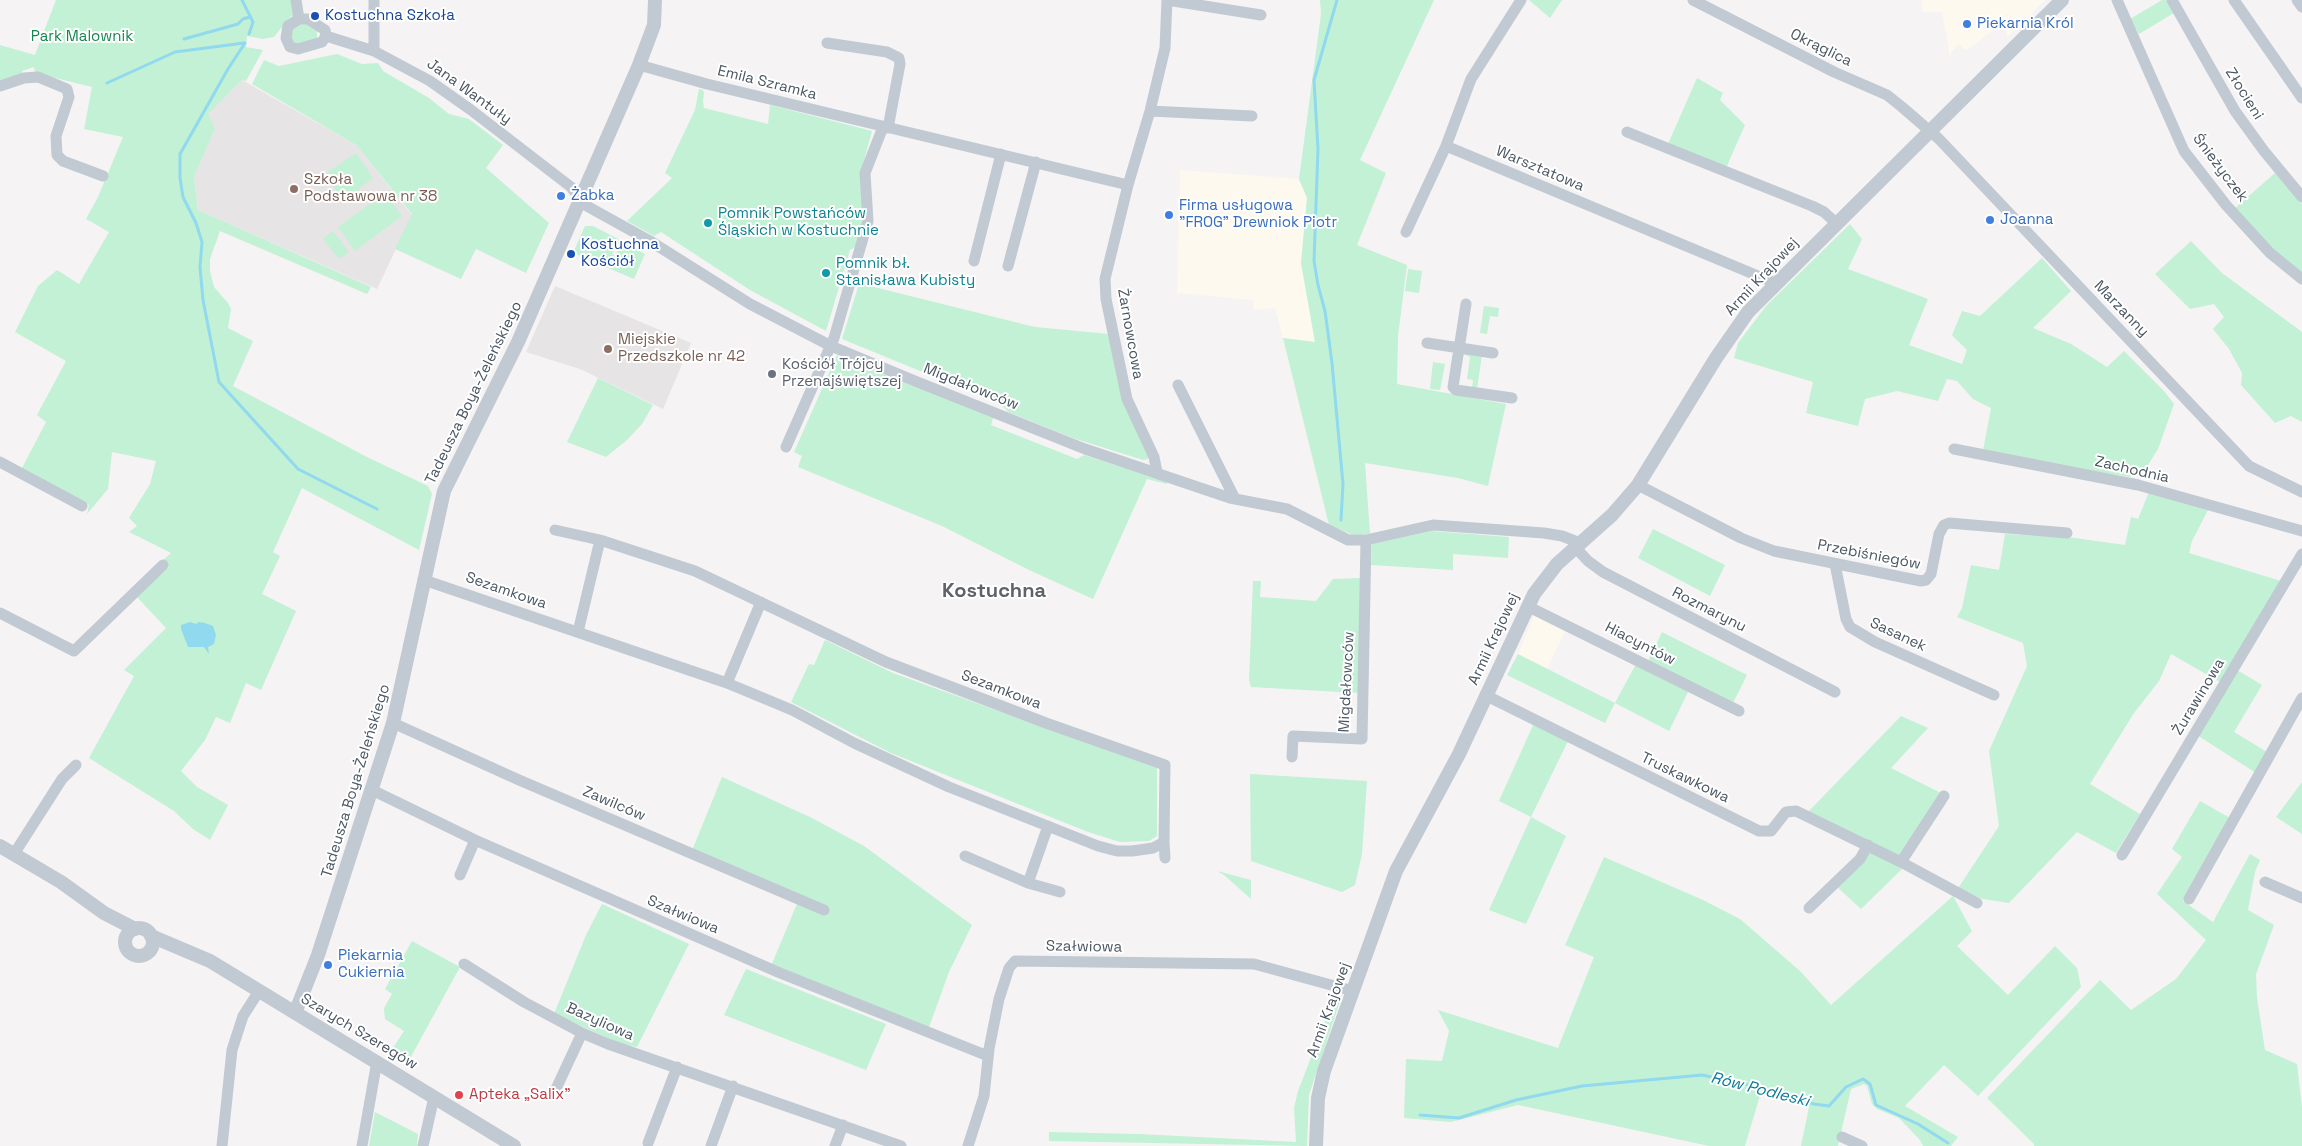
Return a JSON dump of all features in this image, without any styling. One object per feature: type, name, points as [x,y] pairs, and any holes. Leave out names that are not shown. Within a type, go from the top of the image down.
[{"type":"street","points":[[296,0],[299,19],[288,26],[286,38],[290,46],[295,49],[319,44],[326,36]]},
{"type":"street","points":[[374,0],[374,51]]},
{"type":"street","name":"Tadeusza Boya-Żeleńskiego","points":[[295,1012],[318,955],[393,723],[444,491],[518,342],[639,65],[654,26],[655,0]]},
{"type":"street","name":"Żarnowcowa","points":[[1157,472],[1154,457],[1126,399],[1106,298],[1105,279],[1165,48],[1167,0],[1261,15]]},
{"type":"street","points":[[1248,12],[1250,0]]},
{"type":"street","points":[[1406,232],[1446,146],[1471,79],[1521,0]]},
{"type":"street","name":"Okrąglica","points":[[1693,0],[1834,72],[1887,95],[1930,130]]},
{"type":"street","name":"Armii Krajowej","points":[[1316,1146],[1321,1081],[1396,871],[1459,754],[1527,606],[1548,574],[1612,515],[1638,485],[1734,331],[1748,312],[1775,283],[2062,0]]},
{"type":"street","name":"Śnieżyczek","points":[[2117,0],[2184,150],[2226,205],[2270,253],[2302,280]]},
{"type":"street","name":"Złocieni","points":[[2172,0],[2235,112],[2302,197]]},
{"type":"street","points":[[2234,0],[2302,98]]},
{"type":"street","points":[[2297,0],[2302,7]]},
{"type":"street","name":"Jana Wantuły","points":[[299,19],[312,21],[324,30],[326,36],[374,51],[407,67],[471,110],[571,187],[580,199]]},
{"type":"street","points":[[786,447],[831,346],[868,221],[865,173],[886,128],[900,64],[899,58],[894,54],[827,43]]},
{"type":"street","name":"Emila Szramka","points":[[639,65],[656,71],[886,128],[1128,185]]},
{"type":"street","points":[[0,86],[24,78],[38,78],[66,89],[69,97],[56,136],[56,155],[63,161],[103,176]]},
{"type":"street","points":[[1150,111],[1252,116]]},
{"type":"street","name":"Marzanny","points":[[1930,130],[2249,466],[2302,492]]},
{"type":"street","points":[[1627,132],[1812,206],[1824,212],[1836,223]]},
{"type":"street","name":"Warsztatowa","points":[[1446,146],[1775,283]]},
{"type":"street","points":[[974,261],[1001,154]]},
{"type":"street","points":[[1008,266],[1036,162]]},
{"type":"street","name":"Migdałowców","points":[[580,199],[596,212],[650,241],[750,304],[831,346],[1085,449],[1235,499],[1280,507],[1348,540],[1366,540],[1433,525],[1544,533],[1562,536],[1578,545]]},
{"type":"street","points":[[1466,304],[1453,387],[1456,390],[1512,398]]},
{"type":"street","points":[[1427,343],[1493,353]]},
{"type":"street","points":[[1178,385],[1235,499]]},
{"type":"street","name":"Zachodnia","points":[[1954,449],[2146,487],[2302,531]]},
{"type":"street","points":[[0,462],[82,506]]},
{"type":"street","name":"Przebiśniegów","points":[[1638,485],[1774,552],[1921,581],[1926,580],[1932,574],[1939,534],[1944,525],[1949,523],[2067,533]]},
{"type":"street","name":"Sezamkowa","points":[[554,530],[600,540],[694,571],[886,662],[1037,720],[1165,764],[1165,858]]},
{"type":"street","points":[[578,632],[600,540]]},
{"type":"street","name":"Migdałowców","points":[[1292,757],[1293,736],[1362,739],[1366,540]]},
{"type":"street","name":"Rozmarynu","points":[[1578,545],[1588,561],[1603,572],[1835,692]]},
{"type":"street","name":"Żurawinowa","points":[[2122,855],[2302,554]]},
{"type":"street","name":"Sasanek","points":[[1835,564],[1846,619],[1850,627],[1875,642],[1994,694]]},
{"type":"street","points":[[0,612],[74,651],[163,565]]},
{"type":"street","name":"Sezamkowa","points":[[424,580],[727,683],[800,714],[854,743],[949,787],[1098,846],[1117,851],[1153,848],[1164,842]]},
{"type":"street","points":[[727,683],[760,602]]},
{"type":"street","name":"Hiacyntów","points":[[1527,606],[1739,711]]},
{"type":"street","name":"Truskawkowa","points":[[1485,695],[1759,831],[1771,831],[1786,812],[1796,810],[1868,845],[1977,903]]},
{"type":"street","points":[[2189,899],[2302,698]]},
{"type":"street","name":"Zawilców","points":[[393,723],[519,780],[824,910]]},
{"type":"street","points":[[14,854],[62,779],[76,765]]},
{"type":"street","name":"Szałwiowa","points":[[372,790],[474,840],[780,974],[988,1056]]},
{"type":"street","points":[[1901,862],[1944,796]]},
{"type":"street","points":[[1028,883],[1048,826]]},
{"type":"street","points":[[460,875],[474,840]]},
{"type":"street","points":[[1809,908],[1860,859],[1868,845]]},
{"type":"street","points":[[0,846],[61,882],[104,913],[135,929],[145,930],[151,936],[153,944],[149,952],[142,956],[133,955],[129,952],[104,913]]},
{"type":"street","points":[[965,856],[1028,883],[1060,892]]},
{"type":"street","points":[[2265,882],[2302,898]]},
{"type":"street","points":[[125,944],[127,934],[135,929]]},
{"type":"street","name":"Szarych Szeregów","points":[[151,936],[210,961],[514,1146]]},
{"type":"street","name":"Szarych Szeregów","points":[[149,952],[184,950]]},
{"type":"street","name":"Szałwiowa","points":[[968,1146],[984,1096],[988,1056],[999,999],[1009,968],[1015,961],[1254,964],[1352,991]]},
{"type":"street","name":"Bazyliowa","points":[[464,964],[509,993],[582,1033],[640,1056],[733,1086],[901,1146]]},
{"type":"street","points":[[222,1146],[232,1050],[243,1016],[259,991]]},
{"type":"street","points":[[555,1091],[582,1033]]},
{"type":"street","points":[[362,1146],[377,1061]]},
{"type":"street","points":[[648,1143],[677,1067]]},
{"type":"street","points":[[711,1146],[733,1086]]},
{"type":"street","points":[[423,1146],[434,1097]]},
{"type":"street","points":[[835,1146],[843,1125]]},
{"type":"street","points":[[1842,1137],[1862,1146]]},
{"type":"shaded area","points":[[1922,0],[2045,0],[2007,37],[2004,21],[1972,47],[1965,50],[1959,44],[1952,51],[1950,57],[1942,12],[1922,12]]},
{"type":"shaded area","name":"Szkoła Podstawowa nr 38","points":[[242,80],[356,145],[412,215],[377,289],[198,210],[194,177],[215,129],[207,114]]},
{"type":"shaded area","points":[[1180,170],[1299,179],[1307,198],[1301,263],[1315,342],[1283,338],[1275,308],[1254,310],[1253,300],[1177,293]]},
{"type":"shaded area","name":"Miejskie Przedszkole nr 42","points":[[555,286],[691,343],[663,409],[580,369],[526,352]]},
{"type":"shaded area","points":[[1535,614],[1566,629],[1547,669],[1518,654]]},
{"type":"green space","name":"Park Malownik","points":[[56,0],[292,0],[295,15],[290,17],[274,37],[263,39],[247,36],[246,47],[263,50],[246,81],[242,80],[208,114],[215,129],[194,177],[198,210],[371,287],[367,294],[220,231],[210,259],[210,271],[214,287],[231,309],[228,328],[253,341],[233,386],[367,457],[428,486],[432,494],[419,550],[302,488],[273,552],[280,556],[262,594],[296,611],[261,690],[246,683],[230,723],[216,717],[205,740],[181,771],[197,787],[228,805],[210,840],[193,829],[174,811],[89,758],[134,676],[124,670],[166,628],[136,596],[169,567],[162,561],[171,553],[129,532],[137,526],[129,518],[150,484],[156,461],[112,452],[108,489],[87,514],[89,505],[21,470],[46,422],[37,415],[66,361],[15,332],[38,286],[57,270],[79,284],[109,232],[86,219],[98,197],[123,137],[84,129],[92,87],[35,73],[34,67],[22,71],[22,75],[0,82],[0,45],[35,55]]},
{"type":"green space","points":[[1320,0],[1434,0],[1360,160],[1386,173],[1357,245],[1407,265],[1398,336],[1397,384],[1506,404],[1488,486],[1458,478],[1365,463],[1370,534],[1353,535],[1329,525],[1283,338],[1315,342],[1301,263],[1307,198],[1299,179],[1321,14]]},
{"type":"green space","points":[[1529,0],[1562,0],[1550,18]]},
{"type":"green space","points":[[2162,0],[2166,0],[2174,13],[2139,34],[2130,19]]},
{"type":"green space","points":[[305,22],[317,30],[317,41],[296,44],[292,41],[290,30]]},
{"type":"green space","points":[[337,54],[362,64],[378,63],[383,71],[429,98],[449,114],[469,119],[503,145],[486,168],[549,223],[526,273],[476,249],[461,279],[395,249],[412,214],[356,145],[252,84],[264,60],[279,66]]},
{"type":"green space","points":[[1697,78],[1723,93],[1720,100],[1745,125],[1726,168],[1668,144]]},
{"type":"green space","points":[[699,89],[703,90],[704,93],[704,108],[768,124],[770,105],[872,131],[860,175],[863,219],[857,246],[850,250],[826,331],[750,290],[661,232],[654,236],[627,221],[672,178],[665,173],[695,110]]},
{"type":"green space","points":[[356,153],[373,178],[343,201],[325,174]]},
{"type":"green space","points":[[2275,173],[2302,204],[2302,274],[2271,249],[2234,209]]},
{"type":"green space","points":[[385,193],[402,216],[355,251],[338,227]]},
{"type":"green space","points":[[1850,224],[1862,239],[1848,269],[1928,299],[1909,345],[1962,364],[1967,350],[1952,335],[1962,311],[1980,316],[2042,258],[2071,291],[2033,328],[2071,344],[2107,367],[2124,351],[2164,391],[2174,404],[2158,449],[2148,465],[2130,477],[1996,456],[1983,451],[1991,408],[1973,399],[1957,381],[1947,379],[1938,401],[1897,391],[1865,399],[1858,426],[1806,413],[1813,382],[1734,358],[1738,343],[1766,306]]},
{"type":"green space","points":[[585,226],[593,226],[620,240],[612,254],[615,256],[623,242],[645,254],[634,279],[573,253]]},
{"type":"green space","points":[[333,231],[349,252],[339,259],[323,239]]},
{"type":"green space","points":[[2191,241],[2222,273],[2302,332],[2302,422],[2291,416],[2275,423],[2241,385],[2242,373],[2229,349],[2213,329],[2224,317],[2214,304],[2190,309],[2155,274]]},
{"type":"green space","points":[[1408,269],[1422,271],[1419,293],[1405,291]]},
{"type":"green space","points":[[862,284],[1035,327],[1109,334],[1150,455],[1148,459],[1143,460],[1073,438],[1008,412],[1001,404],[842,339],[858,287]]},
{"type":"green space","points":[[1484,306],[1499,308],[1498,317],[1490,316],[1487,334],[1480,333]]},
{"type":"green space","points":[[1463,354],[1482,355],[1477,389],[1472,388],[1473,380],[1467,379],[1470,357]]},
{"type":"green space","points":[[837,355],[993,418],[991,425],[1077,459],[1084,455],[1167,482],[1167,484],[1147,479],[1093,599],[1029,570],[942,526],[798,467],[802,456],[794,452]]},
{"type":"green space","points":[[1433,362],[1445,364],[1440,390],[1430,389]]},
{"type":"green space","points":[[598,378],[653,405],[642,424],[627,440],[606,457],[567,442]]},
{"type":"green space","points":[[2149,492],[2208,510],[2192,541],[2189,553],[2281,581],[2220,682],[2171,654],[2159,681],[2134,713],[2090,784],[2140,814],[2116,853],[2077,832],[2009,903],[1983,899],[1957,890],[1999,826],[1989,751],[2027,666],[2023,643],[1957,617],[1962,608],[1971,565],[1999,570],[2005,534],[2075,538],[2125,545],[2131,517],[2138,519]]},
{"type":"green space","points":[[1653,529],[1725,565],[1710,596],[1638,558]]},
{"type":"green space","points":[[1431,531],[1509,537],[1508,558],[1453,554],[1453,570],[1371,565],[1372,544]]},
{"type":"green space","points":[[1361,578],[1359,693],[1251,687],[1249,680],[1253,581],[1261,581],[1260,597],[1316,601],[1333,579]]},
{"type":"green space","points":[[1662,632],[1747,675],[1732,705],[1648,661]]},
{"type":"green space","points":[[825,640],[893,673],[1157,768],[1157,836],[1149,841],[1120,842],[1088,832],[891,753],[791,702],[809,664],[814,665]]},
{"type":"green space","points":[[1518,654],[1615,703],[1605,723],[1507,675]]},
{"type":"green space","points":[[1636,664],[1689,690],[1669,731],[1615,703]]},
{"type":"green space","points":[[2237,670],[2262,685],[2234,732],[2267,752],[2256,773],[2197,735]]},
{"type":"green space","points":[[1901,716],[1928,728],[1891,768],[1941,793],[1904,860],[1808,812]]},
{"type":"green space","points":[[1534,723],[1568,741],[1531,817],[1499,801]]},
{"type":"green space","points":[[1250,774],[1367,781],[1362,854],[1355,885],[1342,892],[1251,861]]},
{"type":"green space","points":[[722,777],[812,818],[864,846],[972,925],[949,972],[928,1030],[771,966],[799,899],[691,853]]},
{"type":"green space","points":[[2302,782],[2302,834],[2276,817]]},
{"type":"green space","points":[[2200,801],[2230,818],[2183,901],[2213,922],[2250,854],[2260,860],[2255,872],[2248,910],[2274,925],[2256,974],[2257,998],[2265,1050],[2297,1064],[2302,1107],[2302,1146],[2034,1146],[1987,1098],[2100,980],[2131,1010],[2176,979],[2206,940],[2157,894],[2182,857],[2172,849]]},
{"type":"green space","points":[[1531,817],[1566,836],[1526,924],[1489,910]]},
{"type":"green space","points":[[1871,850],[1903,868],[1861,909],[1835,885]]},
{"type":"green space","points":[[1604,857],[1703,900],[1740,919],[1800,971],[1831,1005],[1953,896],[1972,931],[1957,946],[2008,995],[2055,946],[2077,968],[2081,987],[1978,1096],[1944,1065],[1905,1106],[1958,1137],[1951,1146],[1923,1146],[1920,1140],[1899,1118],[1877,1109],[1872,1104],[1867,1086],[1864,1084],[1851,1089],[1838,1146],[1801,1146],[1809,1107],[1761,1092],[1745,1146],[1709,1146],[1518,1105],[1451,1122],[1404,1118],[1406,1059],[1442,1061],[1449,1031],[1438,1010],[1558,1048],[1594,957],[1565,945]]},
{"type":"green space","points":[[1217,871],[1251,880],[1251,899],[1224,875]]},
{"type":"green space","points":[[602,904],[689,944],[637,1047],[619,1043],[554,1014],[586,935]]},
{"type":"green space","points":[[412,941],[460,967],[407,1064],[389,1054],[404,1031],[385,1019],[384,1008],[392,994],[385,989]]},
{"type":"green space","points":[[746,969],[886,1024],[866,1070],[724,1015]]},
{"type":"green space","points":[[1336,993],[1341,998],[1309,1095],[1307,1146],[1049,1141],[1049,1132],[1139,1134],[1296,1142],[1294,1108],[1298,1091]]},
{"type":"green space","points":[[375,1112],[418,1134],[417,1146],[369,1146]]},
{"type":"water","points":[[190,622],[196,624],[199,622],[205,623],[213,626],[216,635],[214,644],[208,647],[209,654],[204,647],[188,647],[181,625]]},
{"type":"waterway","points":[[242,0],[253,22],[249,34]]},
{"type":"waterway","points":[[1337,0],[1314,80],[1318,149],[1314,261],[1325,311],[1332,363],[1343,484],[1341,520]]},
{"type":"waterway","points":[[184,39],[238,24],[243,19],[250,17]]},
{"type":"waterway","points":[[107,83],[175,52],[244,43]]},
{"type":"waterway","points":[[245,43],[228,69],[180,154],[180,178],[183,197],[196,223],[202,242],[200,267],[203,300],[219,382],[298,469],[377,509]]},
{"type":"waterway","name":"Rów Podleski","points":[[1420,1115],[1459,1118],[1516,1100],[1582,1086],[1702,1075],[1763,1088],[1814,1104],[1829,1106],[1846,1087],[1863,1079],[1870,1084],[1876,1105],[1918,1124],[1948,1143]]},
{"type":"place","name":"Kostuchna Szkoła","points":[[315,16]]},
{"type":"place","name":"Piekarnia Król","points":[[1967,24]]},
{"type":"place","name":"Szkoła Podstawowa nr 38","points":[[294,189]]},
{"type":"place","name":"Żabka","points":[[561,196]]},
{"type":"place","name":"Firma usługowa \"FROG\" Drewniok Piotr","points":[[1169,215]]},
{"type":"place","name":"Joanna","points":[[1990,220]]},
{"type":"place","name":"Pomnik Powstańców Śląskich w Kostuchnie","points":[[708,223]]},
{"type":"place","name":"Kostuchna Kościół","points":[[571,254]]},
{"type":"place","name":"Pomnik bł. Stanisława Kubisty","points":[[826,273]]},
{"type":"place","name":"Miejskie Przedszkole nr 42","points":[[608,349]]},
{"type":"place","name":"Kościół Trójcy Przenajświętszej","points":[[772,374]]},
{"type":"place","name":"Piekarnia Cukiernia","points":[[328,965]]},
{"type":"place","name":"Apteka „Salix”","points":[[459,1095]]},
{"type":"district","name":"Kostuchna","points":[[994,592]]}]
